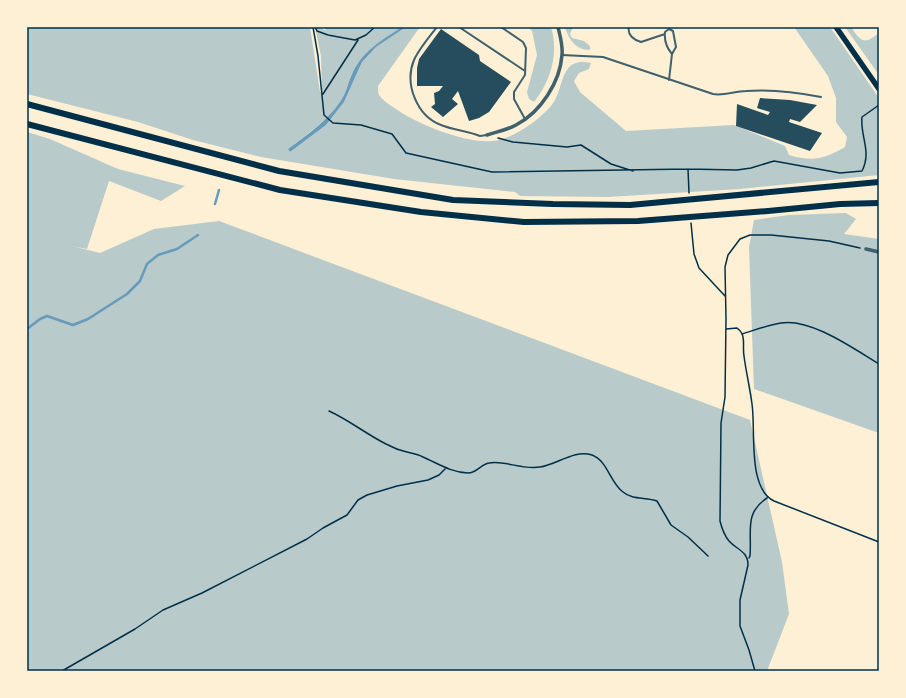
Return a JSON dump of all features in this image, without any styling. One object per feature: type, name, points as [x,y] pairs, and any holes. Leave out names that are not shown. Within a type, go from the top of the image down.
[{"type":"highway","points":[[27,104],[279,171],[454,200],[553,204],[630,204],[879,182]]},
{"type":"highway","points":[[27,124],[280,190],[421,212],[524,222],[638,221],[879,202]]},
{"type":"main road","points":[[836,27],[879,89]]},
{"type":"street","points":[[487,135],[516,125],[525,119],[541,104],[550,92],[559,70],[562,54],[558,27]]},
{"type":"street","points":[[866,249],[879,252]]},
{"type":"lane","points":[[437,27],[414,60],[411,72],[411,85],[416,103],[428,117],[440,125],[480,136],[487,135]]},
{"type":"lane","points":[[460,27],[525,70]]},
{"type":"lane","points":[[500,27],[523,42],[526,48],[525,75],[514,92],[514,99],[525,119]]},
{"type":"lane","points":[[629,27],[628,31],[631,36],[641,42],[665,34],[670,28],[673,32],[676,47],[672,54],[672,67],[669,80]]},
{"type":"lane","points":[[665,34],[666,46],[672,54]]},
{"type":"lane","points":[[562,54],[603,58],[720,95],[744,91],[767,90],[821,98]]},
{"type":"path","points":[[314,27],[328,35],[355,40],[366,35],[375,27]]},
{"type":"path","points":[[314,27],[324,115],[333,123],[361,125],[392,134],[406,153],[492,172],[688,169],[737,170],[774,161],[840,173],[862,171],[867,156],[861,124],[862,117],[879,105]]},
{"type":"path","points":[[322,94],[359,38]]},
{"type":"path","points":[[487,135],[513,142],[567,146],[581,145],[611,164],[634,171]]},
{"type":"path","points":[[748,559],[745,553],[723,534],[720,521],[721,423],[725,397],[725,267],[728,255],[740,239],[750,235],[771,235],[828,241],[866,249]]},
{"type":"path","points":[[694,254],[699,268],[725,296]]},
{"type":"path","points":[[742,334],[782,323],[796,323],[817,330],[840,341],[879,364]]},
{"type":"path","points":[[726,329],[737,328],[742,334],[745,366],[752,404],[755,462],[760,485],[768,498],[879,542]]},
{"type":"path","points":[[329,411],[342,417],[385,443],[401,451],[424,456],[445,469],[470,473],[477,470],[481,465],[491,462],[509,464],[524,468],[541,467],[581,455],[592,455],[600,460],[614,483],[623,493],[634,497],[647,498],[657,501],[664,510],[671,525],[688,537],[708,556]]},
{"type":"path","points":[[62,671],[135,629],[163,610],[202,593],[307,539],[346,515],[358,500],[397,486],[428,480],[439,475],[445,469]]},
{"type":"path","points":[[755,671],[740,626],[740,600],[748,559],[750,556],[752,514],[758,504],[768,498]]},
{"type":"shaded area","points":[[27,27],[310,27],[320,92],[322,92],[321,56],[315,27],[325,30],[327,27],[402,27],[367,52],[356,66],[342,99],[335,109],[322,122],[288,149],[290,152],[326,125],[344,102],[362,62],[376,47],[406,27],[420,27],[378,86],[378,93],[386,102],[402,113],[425,125],[444,132],[464,138],[484,141],[500,140],[508,137],[540,117],[554,102],[569,67],[578,62],[585,62],[591,63],[589,69],[579,73],[574,81],[580,92],[626,131],[734,125],[785,146],[789,155],[812,159],[825,157],[845,147],[847,137],[836,122],[836,98],[828,76],[794,27],[830,27],[879,98],[879,175],[740,189],[608,197],[520,196],[515,192],[394,179],[261,157],[193,140],[138,122],[27,94]]},
{"type":"shaded area","points":[[528,27],[551,27],[554,47],[554,57],[549,76],[534,102],[529,99],[527,92],[537,55],[532,31]]},
{"type":"shaded area","points":[[565,27],[573,27],[570,34],[572,38],[584,41],[590,46],[590,50],[580,48],[573,43],[568,36]]},
{"type":"shaded area","points":[[845,27],[851,27],[857,36],[863,40],[870,39],[879,33],[879,75]]},
{"type":"shaded area","points":[[27,132],[50,139],[118,169],[185,186],[161,201],[109,181],[87,249],[72,246],[100,253],[154,229],[219,221],[750,420],[782,562],[789,614],[767,671],[27,671]]},
{"type":"shaded area","points":[[846,213],[856,219],[844,234],[879,239],[879,433],[754,389],[749,247],[754,220],[789,215]]},
{"type":"water","points":[[402,27],[406,27],[376,47],[362,62],[344,102],[326,125],[290,152],[288,149],[316,128],[335,109],[342,99],[356,66],[367,52]]},
{"type":"building","points":[[441,29],[479,55],[480,61],[511,82],[489,112],[479,118],[469,121],[458,91],[452,99],[458,104],[443,117],[431,107],[435,104],[434,93],[439,91],[443,86],[417,86],[417,68],[419,59]]},
{"type":"building","points":[[760,98],[790,100],[817,105],[800,122],[790,119],[789,122],[822,133],[810,151],[736,126],[737,104],[768,115],[770,112],[757,108]]},
{"type":"waterway","points":[[215,204],[219,190]]},
{"type":"waterway","points":[[27,329],[40,319],[47,316],[73,325],[88,319],[127,294],[140,281],[147,264],[158,255],[177,249],[198,235]]}]
